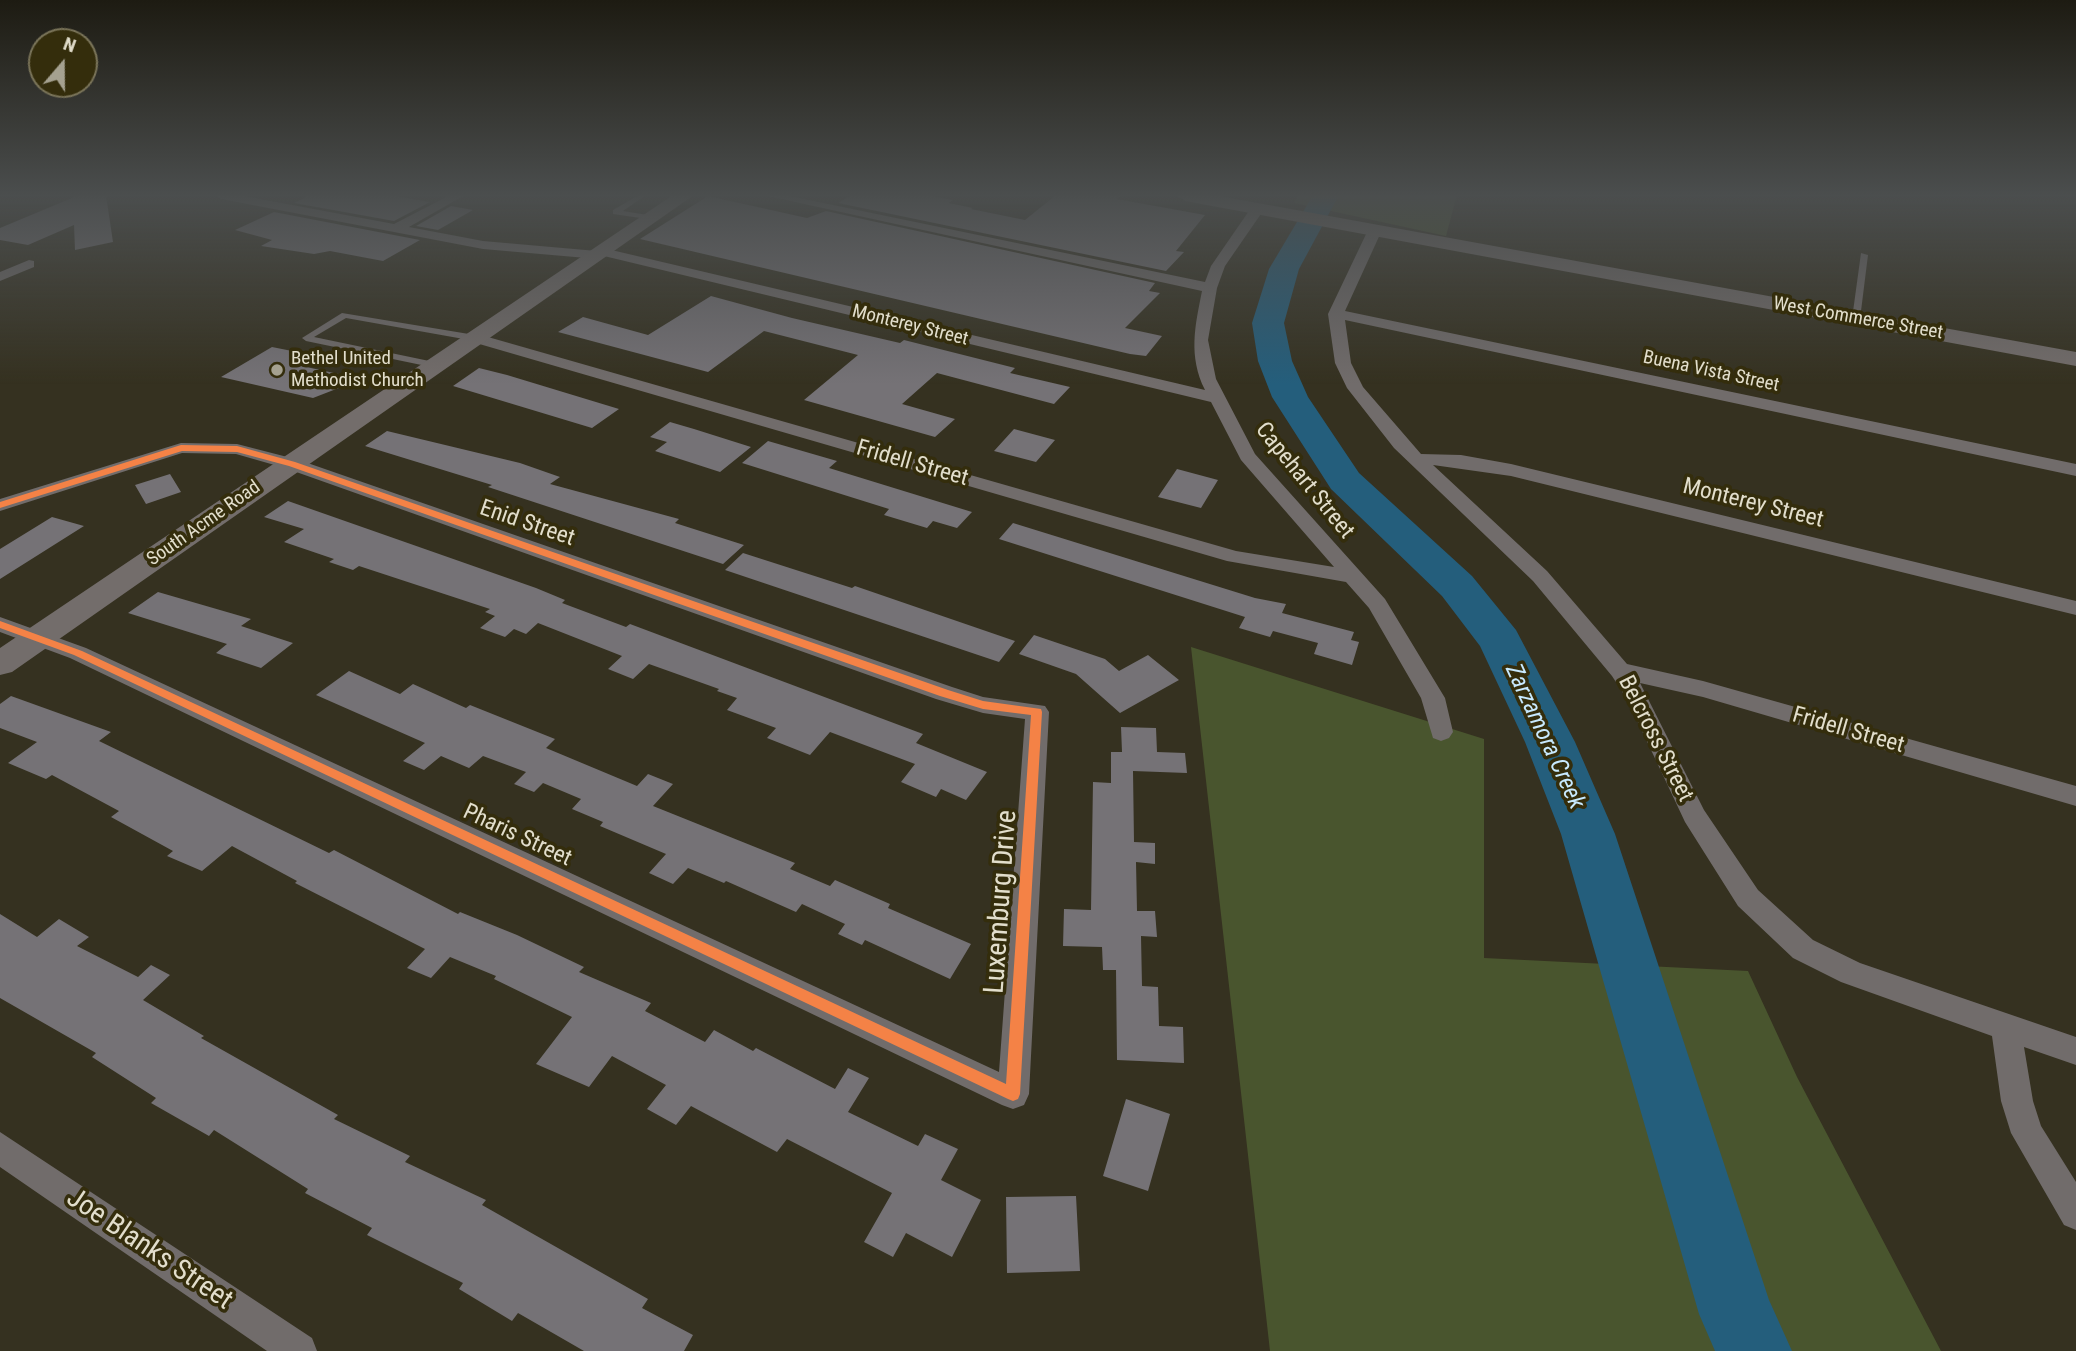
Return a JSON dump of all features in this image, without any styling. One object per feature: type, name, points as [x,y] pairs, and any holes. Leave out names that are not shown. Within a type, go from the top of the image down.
[{"type":"main road","name":"South Acme Road","points":[[0,664],[595,258]]},
{"type":"main road","name":"West Commerce Street","points":[[1526,258],[2076,359]]},
{"type":"street","points":[[0,258],[29,264],[0,277]]},
{"type":"street","name":"Monterey Street","points":[[618,258],[1217,398]]},
{"type":"street","points":[[1068,258],[1210,288]]},
{"type":"street","name":"Capehart Street","points":[[1223,258],[1210,288],[1200,340],[1203,362],[1217,398],[1247,456],[1377,604],[1400,638],[1433,698],[1441,732]]},
{"type":"street","name":"Belcross Street","points":[[1354,258],[1336,314],[1336,333],[1343,363],[1354,388],[1376,418],[1416,459],[1540,576],[1620,670],[1638,697],[1694,815],[1748,898],[1786,936],[1851,972],[2076,1051]]},
{"type":"street","name":"Buena Vista Street","points":[[1336,314],[2076,470]]},
{"type":"street","name":"Fridell Street","points":[[475,338],[1234,557],[1306,571],[1352,576]]},
{"type":"street","name":"Enid Street","points":[[0,505],[181,448],[237,449],[292,464],[944,693],[983,705],[1037,712]]},
{"type":"street","name":"Monterey Street","points":[[1416,459],[1461,461],[1511,470],[2076,608]]},
{"type":"street","name":"Pharis Street","points":[[0,624],[78,653],[1013,1094]]},
{"type":"street","name":"Fridell Street","points":[[1620,670],[1703,689],[2076,796]]},
{"type":"street","name":"Luxemburg Drive","points":[[1013,1094],[1037,712]]},
{"type":"street","points":[[2006,1026],[2017,1101],[2027,1133],[2076,1213]]},
{"type":"street","name":"Joe Blanks Street","points":[[0,1149],[299,1351]]},
{"type":"lane","points":[[1856,319],[1864,258]]},
{"type":"lane","points":[[436,365],[306,338],[345,315],[475,338]]},
{"type":"green space","points":[[1191,647],[1484,739],[1484,958],[1748,971],[1797,1077],[1941,1351],[1270,1351]]},
{"type":"building","points":[[367,258],[388,258],[383,261]]},
{"type":"building","points":[[721,258],[1041,258],[1155,283],[1149,291],[1160,293],[1125,328],[1162,336],[1146,356]]},
{"type":"building","points":[[1104,258],[1178,258],[1166,271]]},
{"type":"building","points":[[711,296],[792,318],[900,343],[904,340],[1015,368],[1010,373],[1070,387],[1054,404],[937,373],[902,404],[955,419],[935,437],[804,400],[858,355],[764,331],[708,372],[558,332],[583,317],[648,335]]},
{"type":"building","name":"Bethel United Methodist Church","points":[[272,347],[312,355],[297,365],[362,379],[313,398],[221,377]]},
{"type":"building","points":[[479,368],[619,409],[592,428],[453,386]]},
{"type":"building","points":[[670,422],[751,447],[720,472],[655,451],[667,442],[650,437]]},
{"type":"building","points":[[1014,429],[1055,440],[1036,462],[994,451]]},
{"type":"building","points":[[387,431],[520,463],[560,477],[550,484],[679,519],[675,523],[744,545],[723,564],[488,487],[492,485],[365,446]]},
{"type":"building","points":[[768,441],[837,461],[829,468],[972,512],[957,528],[933,521],[927,528],[884,515],[889,509],[742,463]]},
{"type":"building","points":[[1177,469],[1218,480],[1201,508],[1158,497]]},
{"type":"building","points":[[170,474],[181,492],[146,504],[135,485]]},
{"type":"building","points":[[288,501],[536,588],[565,600],[562,603],[626,627],[630,624],[923,734],[916,743],[987,772],[966,800],[941,789],[936,797],[901,782],[915,764],[830,732],[810,755],[767,738],[776,728],[727,710],[737,698],[717,691],[719,689],[649,664],[633,679],[608,669],[622,656],[538,623],[526,634],[514,629],[505,637],[480,628],[495,616],[485,612],[490,609],[359,566],[353,570],[329,562],[334,559],[284,542],[304,529],[264,517]]},
{"type":"building","points":[[52,517],[84,526],[0,579],[0,549]]},
{"type":"building","points":[[1013,523],[1255,598],[1286,604],[1282,613],[1354,632],[1351,640],[1359,642],[1352,665],[1314,654],[1318,643],[1273,631],[1270,637],[1239,628],[1245,617],[999,539]]},
{"type":"building","points":[[743,553],[852,588],[855,586],[1015,641],[999,662],[725,570]]},
{"type":"building","points":[[158,592],[251,619],[241,626],[293,643],[261,668],[216,653],[227,644],[128,613]]},
{"type":"building","points":[[1034,635],[1105,659],[1119,671],[1148,655],[1179,680],[1120,713],[1076,674],[1019,654]]},
{"type":"building","points":[[349,671],[400,694],[413,684],[466,708],[470,705],[555,739],[546,748],[637,786],[648,774],[673,784],[653,806],[795,863],[790,869],[830,886],[835,880],[890,904],[888,908],[971,944],[950,979],[865,940],[862,945],[838,934],[845,924],[802,904],[796,912],[726,881],[724,883],[688,868],[673,884],[649,873],[666,854],[600,826],[603,822],[572,809],[581,799],[543,783],[534,792],[514,784],[526,772],[483,756],[469,768],[441,756],[424,770],[403,761],[425,743],[316,695]]},
{"type":"building","points":[[11,696],[111,732],[99,741],[329,853],[334,850],[458,914],[460,912],[517,935],[584,967],[579,972],[651,1003],[645,1011],[705,1042],[714,1030],[753,1051],[756,1048],[835,1089],[848,1068],[869,1078],[848,1112],[918,1146],[925,1134],[958,1149],[941,1180],[981,1200],[952,1257],[906,1233],[893,1257],[864,1242],[892,1193],[787,1139],[777,1152],[691,1106],[676,1125],[647,1109],[666,1085],[612,1056],[589,1087],[536,1064],[572,1017],[494,979],[496,976],[450,957],[431,978],[407,968],[425,949],[295,883],[297,881],[232,846],[202,871],[167,856],[173,851],[111,817],[119,811],[52,775],[46,779],[8,763],[37,742],[0,728],[0,704]]},
{"type":"building","points":[[1121,727],[1156,728],[1157,752],[1185,753],[1187,773],[1133,771],[1134,842],[1155,843],[1155,864],[1136,862],[1137,911],[1155,911],[1157,937],[1141,936],[1142,986],[1158,987],[1159,1026],[1183,1027],[1184,1063],[1117,1060],[1116,970],[1103,970],[1102,947],[1063,946],[1064,909],[1091,910],[1093,782],[1111,783],[1111,752],[1122,752]]},
{"type":"building","points":[[0,914],[37,937],[59,919],[89,937],[77,946],[138,977],[151,965],[170,975],[143,1000],[204,1036],[201,1038],[338,1115],[334,1119],[410,1156],[405,1162],[486,1200],[482,1205],[648,1299],[642,1308],[693,1335],[684,1351],[584,1351],[518,1313],[512,1321],[459,1289],[463,1283],[367,1235],[372,1228],[305,1193],[308,1189],[214,1130],[209,1136],[151,1103],[156,1098],[92,1057],[96,1053],[0,998]]},
{"type":"building","points":[[1126,1099],[1170,1114],[1148,1191],[1103,1176]]},
{"type":"building","points":[[1076,1196],[1080,1271],[1007,1273],[1006,1197]]},
{"type":"waterway","name":"Zarzamora Creek","points":[[1290,258],[1284,269],[1268,323],[1275,361],[1290,397],[1345,481],[1457,586],[1500,641],[1550,742],[1588,834],[1736,1314],[1754,1351]]},
{"type":"cycle path","points":[[0,505],[181,448],[237,449],[292,464],[944,693],[983,705],[1037,712],[1013,1094],[78,653],[0,624]]},
{"type":"place","name":"Bethel United Methodist Church","points":[[277,370]]}]
